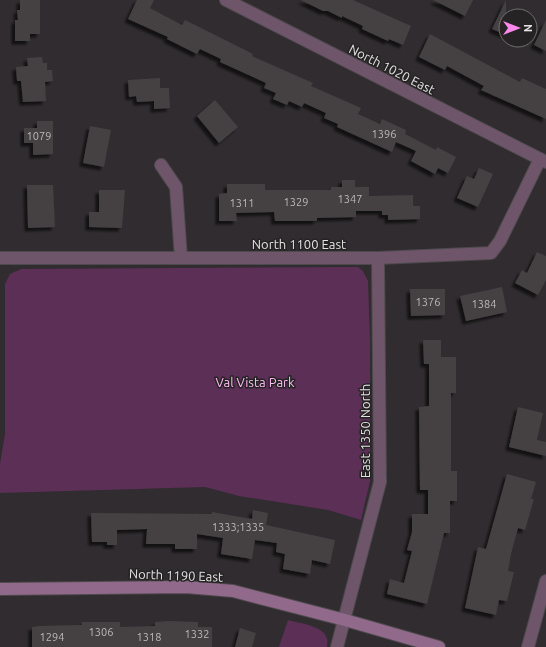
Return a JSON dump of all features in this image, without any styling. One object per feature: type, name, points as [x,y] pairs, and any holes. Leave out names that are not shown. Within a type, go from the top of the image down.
[{"type":"street","name":"North 1020 East","points":[[226,0],[543,161]]},
{"type":"street","name":"North 1100 East","points":[[0,258],[378,258],[491,253],[500,241],[543,161]]},
{"type":"street","points":[[161,165],[176,187],[181,258]]},
{"type":"street","name":"East 1350 North","points":[[338,647],[380,482],[378,258]]},
{"type":"street","points":[[528,647],[546,581]]},
{"type":"street","name":"North 1190 East","points":[[0,588],[194,588],[233,591],[345,620],[439,647]]},
{"type":"green space","name":"Val Vista Park","points":[[358,267],[363,271],[368,281],[370,340],[370,481],[361,520],[328,510],[239,496],[205,487],[0,493],[0,464],[5,434],[5,284],[10,274],[21,269]]},
{"type":"green space","points":[[288,620],[321,630],[325,634],[327,647],[279,647]]},
{"type":"building","points":[[20,0],[40,0],[40,34],[30,34],[30,41],[15,41],[15,20],[18,20],[17,10],[20,10]]},
{"type":"building","points":[[137,0],[154,0],[150,8],[182,25],[185,20],[253,54],[252,56],[313,83],[311,86],[361,108],[358,114],[380,124],[382,119],[406,130],[405,134],[436,150],[437,147],[456,157],[448,173],[438,168],[435,174],[411,161],[416,151],[396,142],[392,152],[337,127],[338,124],[324,118],[326,113],[304,103],[302,107],[289,101],[287,105],[273,99],[276,93],[264,88],[266,83],[220,62],[221,59],[200,49],[197,54],[167,39],[168,37],[128,19]]},
{"type":"building","points":[[301,0],[353,0],[411,26],[403,45],[389,39],[388,41],[362,29],[363,26],[342,16],[342,18],[328,11],[323,11]]},
{"type":"building","points":[[433,0],[473,0],[465,16]]},
{"type":"building","points":[[506,0],[506,8],[502,8]]},
{"type":"building","points":[[498,17],[498,32],[492,29]]},
{"type":"building","points":[[546,20],[546,51],[538,47],[538,37]]},
{"type":"building","points":[[430,34],[520,82],[522,78],[546,89],[546,119],[481,90],[484,86],[447,66],[445,70],[419,57]]},
{"type":"building","points":[[42,57],[43,63],[47,63],[47,70],[52,70],[53,81],[45,82],[46,101],[23,102],[21,81],[17,81],[16,67],[28,66],[27,58]]},
{"type":"building","points":[[160,78],[160,88],[169,88],[170,108],[154,109],[154,101],[137,102],[136,96],[129,97],[128,80]]},
{"type":"building","points":[[215,100],[238,127],[219,143],[197,116]]},
{"type":"building","points":[[37,121],[53,121],[53,154],[33,155],[33,143],[24,143],[24,128],[37,128]]},
{"type":"building","points":[[90,126],[111,130],[104,167],[83,163]]},
{"type":"building","points":[[479,168],[493,174],[478,207],[457,198],[467,176],[474,179]]},
{"type":"building","points":[[342,180],[355,180],[355,187],[369,187],[369,196],[413,195],[413,206],[420,206],[420,219],[388,220],[388,215],[382,215],[382,211],[356,211],[356,217],[317,218],[317,221],[275,221],[274,212],[236,213],[237,221],[219,221],[219,194],[227,193],[227,184],[265,184],[265,190],[331,190],[331,187],[342,187]]},
{"type":"building","points":[[27,185],[53,185],[55,227],[28,228]]},
{"type":"building","points":[[99,190],[125,190],[122,228],[89,227],[89,212],[99,212]]},
{"type":"building","points":[[537,252],[546,256],[546,280],[538,295],[515,283],[522,270],[527,273]]},
{"type":"building","points":[[502,287],[507,312],[466,321],[460,296]]},
{"type":"building","points":[[410,289],[445,289],[445,315],[411,316]]},
{"type":"building","points":[[423,340],[441,340],[441,357],[456,357],[456,393],[451,393],[451,471],[457,471],[457,501],[450,501],[450,533],[444,533],[427,604],[387,594],[390,579],[404,583],[412,551],[407,550],[412,532],[412,514],[428,514],[428,490],[420,490],[419,407],[429,406],[429,364],[424,364]]},
{"type":"building","points":[[518,407],[543,413],[537,440],[546,442],[546,456],[509,447]]},
{"type":"building","points":[[507,474],[536,482],[531,499],[534,499],[525,530],[518,528],[511,554],[508,571],[514,572],[507,601],[499,600],[496,615],[465,608],[478,547],[486,549]]},
{"type":"building","points":[[253,510],[268,513],[266,525],[335,540],[330,564],[312,560],[310,574],[283,569],[285,554],[276,552],[277,543],[255,540],[252,559],[221,554],[223,538],[197,534],[197,549],[175,549],[175,544],[146,544],[147,529],[117,530],[117,545],[107,545],[107,542],[92,542],[91,513],[212,514],[212,512],[252,519]]},
{"type":"building","points":[[82,622],[120,622],[120,627],[155,626],[155,622],[198,622],[198,627],[212,627],[212,647],[32,647],[32,627],[82,625]]},
{"type":"building","points":[[240,628],[256,633],[252,647],[235,647]]}]
